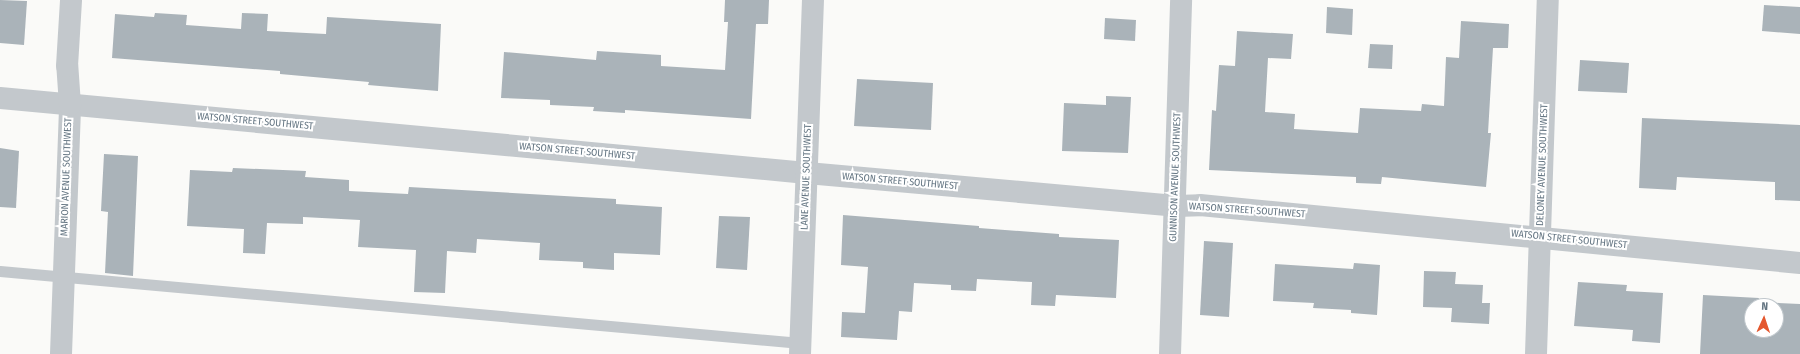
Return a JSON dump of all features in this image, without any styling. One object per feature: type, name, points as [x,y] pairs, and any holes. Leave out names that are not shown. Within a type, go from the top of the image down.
[{"type":"street","name":"MARION AVENUE SOUTHWEST","points":[[60,354],[70,105],[67,66],[71,0]]},
{"type":"street","name":"LANE AVENUE SOUTHWEST","points":[[800,348],[813,0]]},
{"type":"street","name":"GUNNISON AVENUE SOUTHWEST","points":[[1170,354],[1176,206],[1181,0]]},
{"type":"street","name":"DELONEY AVENUE SOUTHWEST","points":[[1536,354],[1548,0]]},
{"type":"street","name":"WATSON STREET SOUTHWEST","points":[[0,98],[807,173],[1176,206],[1200,205],[1540,236],[1800,263]]},
{"type":"lane","points":[[0,270],[800,348]]},
{"type":"building","points":[[0,0],[27,1],[24,45],[0,43]]},
{"type":"building","points":[[725,0],[769,0],[768,24],[756,24],[751,119],[625,110],[625,113],[593,111],[594,107],[550,105],[550,100],[501,98],[504,52],[596,60],[597,51],[661,55],[661,66],[725,70],[728,22],[724,22]]},
{"type":"building","points":[[1764,5],[1800,7],[1800,34],[1762,31]]},
{"type":"building","points":[[1327,7],[1353,9],[1352,35],[1326,33]]},
{"type":"building","points":[[155,13],[187,15],[186,25],[241,29],[242,13],[268,14],[267,31],[326,34],[327,17],[441,24],[438,91],[368,85],[369,82],[280,74],[280,71],[112,58],[115,14],[154,17]]},
{"type":"building","points":[[1105,18],[1136,20],[1135,41],[1104,39]]},
{"type":"building","points":[[1461,21],[1509,24],[1508,48],[1493,48],[1488,133],[1491,133],[1486,187],[1382,177],[1381,184],[1356,183],[1356,177],[1209,170],[1212,110],[1216,111],[1219,65],[1235,66],[1237,31],[1293,34],[1291,59],[1268,58],[1265,112],[1295,114],[1294,129],[1358,133],[1360,108],[1421,111],[1422,104],[1444,106],[1446,57],[1459,58]]},
{"type":"building","points":[[1370,44],[1393,45],[1392,69],[1368,68]]},
{"type":"building","points":[[1580,60],[1629,63],[1627,93],[1578,91]]},
{"type":"building","points":[[857,79],[933,83],[931,130],[854,126]]},
{"type":"building","points":[[1106,96],[1131,97],[1128,153],[1062,151],[1064,103],[1106,105]]},
{"type":"building","points":[[1642,118],[1800,125],[1800,201],[1775,200],[1775,182],[1677,177],[1676,190],[1639,188]]},
{"type":"building","points":[[0,148],[19,151],[16,208],[0,207]]},
{"type":"building","points":[[104,154],[138,156],[133,276],[105,273],[108,212],[101,211]]},
{"type":"building","points":[[233,168],[306,171],[305,177],[349,180],[349,191],[408,194],[409,187],[616,199],[616,204],[662,207],[660,255],[614,253],[614,270],[583,268],[583,262],[539,260],[540,243],[477,239],[476,253],[447,251],[445,293],[414,292],[416,250],[358,247],[360,220],[303,217],[303,224],[267,223],[265,254],[243,253],[244,229],[187,226],[190,170],[232,172]]},
{"type":"building","points":[[843,215],[1059,234],[1059,237],[1119,240],[1116,298],[1056,295],[1055,306],[1031,305],[1032,282],[977,279],[976,291],[951,290],[951,285],[914,283],[912,312],[899,311],[897,340],[841,337],[842,312],[865,313],[868,267],[841,265]]},
{"type":"building","points":[[719,216],[750,217],[747,270],[716,268]]},
{"type":"building","points":[[1204,241],[1233,243],[1229,317],[1200,315]]},
{"type":"building","points":[[1354,263],[1380,265],[1377,315],[1351,313],[1351,310],[1313,308],[1314,303],[1273,301],[1275,264],[1353,269]]},
{"type":"building","points":[[1424,271],[1456,272],[1455,284],[1483,285],[1482,303],[1490,303],[1489,324],[1451,322],[1452,308],[1423,307]]},
{"type":"building","points":[[1578,282],[1627,285],[1626,291],[1663,293],[1660,343],[1632,341],[1633,330],[1574,326]]},
{"type":"building","points":[[1703,295],[1759,298],[1744,298],[1744,338],[1784,338],[1784,303],[1800,304],[1800,354],[1700,354]]}]
